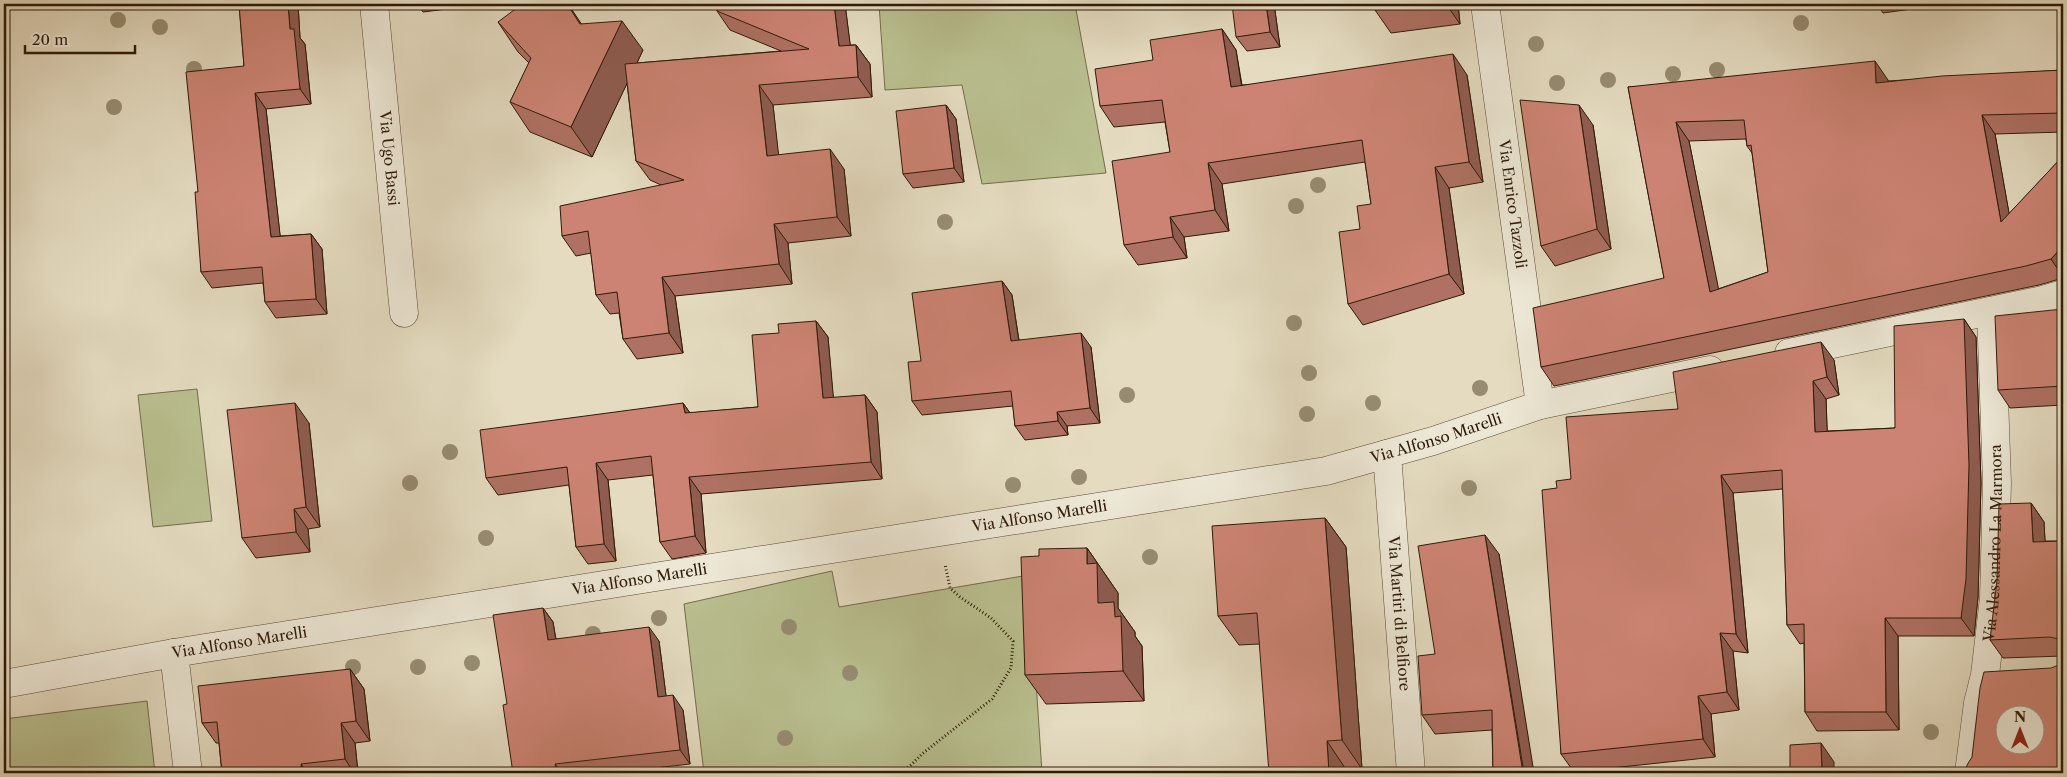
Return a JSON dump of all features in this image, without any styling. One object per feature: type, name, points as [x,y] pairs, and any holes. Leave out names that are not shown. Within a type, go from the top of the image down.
[{"type":"street","name":"Via Ugo Bassi","points":[[374,4],[404,313]]},
{"type":"street","name":"Via Enrico Tazzoli","points":[[1485,4],[1540,405]]},
{"type":"street","points":[[1761,359],[2063,294]]},
{"type":"street","name":"Via Alessandro La Marmora","points":[[1969,773],[1978,702],[1998,675],[1994,598],[1997,483],[1991,311]]},
{"type":"street","name":"Via Alfonso Marelli","points":[[4,684],[174,653],[1326,471],[1433,441],[1540,405],[1732,365]]},
{"type":"street","name":"Via Martiri di Belfiore","points":[[1387,454],[1411,773]]},
{"type":"street","points":[[174,653],[188,773]]},
{"type":"path","points":[[903,773],[922,754],[992,700],[1011,668],[1013,641],[991,618],[950,588],[939,533]]},
{"type":"green space","points":[[879,4],[1075,4],[1106,173],[982,184],[962,85],[885,90]]},
{"type":"green space","points":[[197,389],[212,521],[153,527],[138,395]]},
{"type":"green space","points":[[832,571],[839,607],[1029,575],[1042,773],[704,773],[684,604]]},
{"type":"green space","points":[[147,701],[155,773],[4,773],[4,719]]},
{"type":"building","points":[[239,4],[288,4],[290,29],[294,29],[300,89],[255,93],[271,237],[311,234],[316,299],[265,302],[262,267],[201,272],[195,192],[198,192],[186,72],[244,66]]},
{"type":"building","points":[[522,4],[567,4],[580,24],[622,21],[571,127],[510,102],[531,58],[498,22]]},
{"type":"building","points":[[719,4],[834,4],[839,46],[856,45],[858,77],[759,85],[767,156],[830,149],[837,217],[774,224],[779,264],[662,277],[669,333],[623,339],[617,292],[596,295],[588,231],[562,236],[560,206],[684,180],[636,161],[625,64],[809,49],[717,11]]},
{"type":"building","points":[[1232,4],[1266,4],[1270,32],[1236,37]]},
{"type":"building","points":[[1374,4],[1421,4],[1375,10]]},
{"type":"building","points":[[1222,29],[1231,87],[1453,54],[1469,162],[1435,167],[1449,274],[1348,304],[1339,232],[1360,229],[1357,206],[1371,204],[1362,140],[1208,163],[1215,210],[1170,217],[1173,237],[1124,245],[1112,161],[1170,152],[1162,100],[1100,106],[1095,69],[1153,60],[1150,40]]},
{"type":"building","points":[[1875,61],[1876,83],[1942,76],[2063,70],[2063,113],[1982,115],[2001,222],[2063,156],[2063,246],[2051,259],[2026,266],[1541,367],[1533,308],[1664,278],[1628,87]],"holes":[[[1744,120],[1747,146],[1751,145],[1768,272],[1710,292],[1676,122]]]},
{"type":"building","points":[[1520,100],[1579,105],[1597,229],[1541,246]]},
{"type":"building","points":[[946,105],[954,168],[903,174],[896,111]]},
{"type":"building","points":[[1002,281],[1011,341],[1081,333],[1090,408],[1057,412],[1058,421],[1015,426],[1011,391],[912,401],[908,362],[921,361],[912,293]]},
{"type":"building","points":[[2063,309],[2063,386],[1998,390],[1995,316]]},
{"type":"building","points":[[1964,319],[1969,465],[1966,579],[1961,618],[1885,618],[1886,712],[1805,712],[1804,624],[1787,625],[1782,470],[1721,475],[1736,634],[1720,633],[1727,692],[1698,696],[1703,739],[1561,754],[1542,490],[1557,488],[1556,481],[1571,479],[1566,417],[1678,409],[1673,372],[1821,342],[1827,377],[1813,381],[1815,432],[1895,428],[1894,326]]},
{"type":"building","points":[[816,321],[823,398],[865,395],[871,462],[689,477],[695,536],[660,542],[651,456],[596,463],[604,544],[576,547],[567,467],[486,478],[480,430],[683,403],[685,413],[758,407],[752,335],[779,333],[778,324]]},
{"type":"building","points":[[295,403],[306,507],[294,509],[296,532],[242,538],[227,410]]},
{"type":"building","points":[[2031,503],[2033,542],[2063,541],[2063,645],[2058,639],[2050,637],[1990,640],[1997,580],[1999,504]]},
{"type":"building","points":[[1325,518],[1342,740],[1327,741],[1329,773],[1269,773],[1257,613],[1218,616],[1212,526]]},
{"type":"building","points":[[1485,535],[1523,773],[1493,773],[1492,710],[1422,715],[1418,656],[1435,654],[1418,546]]},
{"type":"building","points":[[1087,548],[1087,564],[1097,563],[1098,603],[1114,602],[1115,617],[1121,616],[1123,671],[1025,675],[1021,557],[1039,556],[1039,549]]},
{"type":"building","points":[[543,608],[548,640],[649,627],[658,697],[673,695],[680,750],[555,764],[557,773],[513,773],[503,705],[507,704],[493,615]]},
{"type":"building","points":[[2063,661],[2063,773],[1966,773],[1967,765],[1972,757],[1980,688],[1984,672],[2051,668]]},
{"type":"building","points":[[350,669],[356,721],[341,723],[345,759],[301,764],[302,773],[222,773],[217,722],[202,723],[198,686]]},
{"type":"building","points":[[1821,743],[1822,773],[1790,773],[1790,745]]},
{"type":"building","points":[[1561,768],[1561,773],[1523,773]]}]
